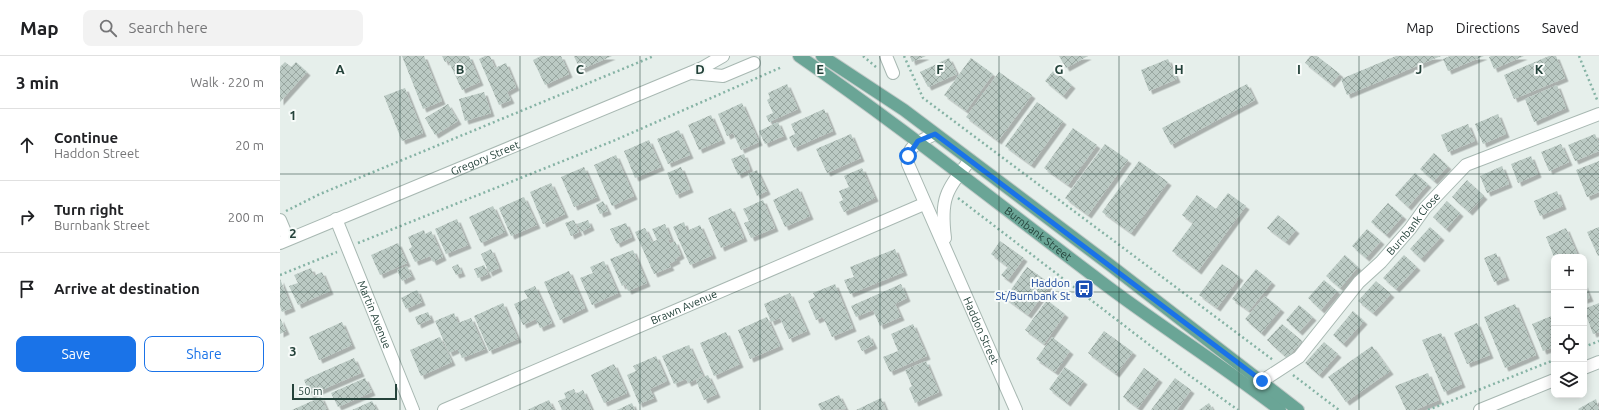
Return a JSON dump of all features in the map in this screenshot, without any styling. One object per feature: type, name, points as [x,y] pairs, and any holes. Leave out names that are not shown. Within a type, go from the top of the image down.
[{"type":"main road","name":"Burnbank Street","points":[[799,56],[918,141],[1099,280],[1280,410]]},
{"type":"main road","name":"Burnbank Street","points":[[822,56],[871,88],[970,160],[1262,381],[1298,410]]},
{"type":"street","name":"Gregory Street","points":[[690,73],[702,65],[710,56]]},
{"type":"street","name":"Gregory Street","points":[[284,241],[690,73],[715,62],[723,56]]},
{"type":"street","points":[[886,56],[893,73]]},
{"type":"street","points":[[690,73],[723,76],[754,63]]},
{"type":"street","name":"Burnbank Close","points":[[1262,381],[1299,357],[1359,282],[1381,262],[1408,231],[1425,208],[1466,165],[1599,114]]},
{"type":"street","points":[[918,141],[935,134]]},
{"type":"street","name":"Haddon Street","points":[[918,141],[908,154],[907,162],[924,204],[947,251],[1016,410]]},
{"type":"street","name":"Haddon Street","points":[[947,251],[943,227],[944,199],[948,189],[970,160]]},
{"type":"street","name":"Brawn Avenue","points":[[444,410],[924,204]]},
{"type":"street","name":"Martin Avenue","points":[[336,219],[413,410]]},
{"type":"street","points":[[280,220],[284,241]]},
{"type":"street","points":[[1587,367],[1599,362]]},
{"type":"street","points":[[1480,410],[1551,381]]},
{"type":"path","points":[[280,214],[320,194],[654,56]]},
{"type":"path","points":[[904,56],[923,98],[1339,410]]},
{"type":"path","points":[[1579,56],[1599,104]]},
{"type":"path","points":[[280,275],[613,141],[782,67]]},
{"type":"path","points":[[956,197],[1238,410]]},
{"type":"path","points":[[1587,346],[1599,341]]},
{"type":"path","points":[[1428,410],[1551,361]]},
{"type":"building","points":[[402,56],[424,56],[442,101],[423,109]]},
{"type":"building","points":[[442,56],[469,56],[480,82],[462,90],[448,60],[445,62]]},
{"type":"building","points":[[485,56],[490,56],[495,68],[506,63],[516,87],[507,92],[511,100],[499,105],[479,59]]},
{"type":"building","points":[[541,56],[561,56],[569,74],[545,85],[533,60]]},
{"type":"building","points":[[574,56],[612,56],[580,70]]},
{"type":"building","points":[[910,56],[926,56],[912,62]]},
{"type":"building","points":[[1059,56],[1088,56],[1066,68]]},
{"type":"building","points":[[1310,56],[1317,56],[1340,74],[1331,84],[1305,63]]},
{"type":"building","points":[[1396,56],[1441,56],[1347,95],[1341,79]]},
{"type":"building","points":[[1450,56],[1484,56],[1448,71],[1443,59]]},
{"type":"building","points":[[1524,56],[1494,69],[1489,57]]},
{"type":"building","points":[[1549,56],[1556,56],[1565,78],[1514,99],[1504,75]]},
{"type":"building","points":[[949,58],[957,74],[928,87],[920,72]]},
{"type":"building","points":[[971,58],[993,74],[966,111],[944,95]]},
{"type":"building","points":[[1168,59],[1177,79],[1149,91],[1141,70]]},
{"type":"building","points":[[285,62],[291,67],[296,62],[307,72],[280,102],[280,67]]},
{"type":"building","points":[[1054,70],[1072,85],[1063,96],[1045,81]]},
{"type":"building","points":[[999,72],[1032,95],[998,141],[966,117]]},
{"type":"building","points":[[787,84],[798,109],[769,122],[766,116],[773,113],[767,100],[770,98],[768,93]]},
{"type":"building","points":[[1247,84],[1255,100],[1171,145],[1162,128]]},
{"type":"building","points":[[1557,85],[1566,108],[1534,122],[1525,99]]},
{"type":"building","points":[[405,88],[423,133],[402,141],[384,96]]},
{"type":"building","points":[[484,92],[491,113],[465,121],[459,99]]},
{"type":"building","points":[[1037,102],[1063,121],[1031,165],[1005,146]]},
{"type":"building","points":[[742,103],[759,142],[741,150],[733,133],[727,136],[718,114]]},
{"type":"building","points":[[448,104],[458,121],[435,135],[425,118]]},
{"type":"building","points":[[824,109],[833,131],[794,148],[789,137],[795,134],[791,124]]},
{"type":"building","points":[[1498,114],[1506,134],[1483,144],[1475,124]]},
{"type":"building","points":[[711,115],[722,140],[699,150],[688,125]]},
{"type":"building","points":[[778,122],[784,136],[765,144],[759,131]]},
{"type":"building","points":[[1468,124],[1475,141],[1448,152],[1441,135]]},
{"type":"building","points":[[1073,128],[1097,145],[1068,185],[1044,168]]},
{"type":"building","points":[[679,130],[690,155],[668,164],[657,139]]},
{"type":"building","points":[[851,134],[861,158],[827,173],[816,149]]},
{"type":"building","points":[[1595,134],[1599,143],[1599,151],[1575,161],[1568,145]]},
{"type":"building","points":[[649,140],[661,167],[635,178],[624,151]]},
{"type":"building","points":[[1105,144],[1128,160],[1088,215],[1065,198]]},
{"type":"building","points":[[1561,144],[1569,162],[1549,171],[1541,152]]},
{"type":"building","points":[[1434,153],[1448,166],[1434,181],[1420,169]]},
{"type":"building","points":[[744,154],[750,169],[738,175],[731,159]]},
{"type":"building","points":[[616,155],[634,196],[612,206],[594,165]]},
{"type":"building","points":[[1531,156],[1538,174],[1518,183],[1511,164]]},
{"type":"building","points":[[1139,161],[1168,182],[1131,233],[1102,212]]},
{"type":"building","points":[[1599,161],[1599,192],[1587,197],[1576,170]]},
{"type":"building","points":[[1502,166],[1509,184],[1487,193],[1480,176]]},
{"type":"building","points":[[584,167],[597,197],[574,207],[561,177]]},
{"type":"building","points":[[681,167],[690,189],[676,195],[667,173]]},
{"type":"building","points":[[862,168],[875,198],[844,212],[839,202],[843,200],[839,191],[849,187],[844,176]]},
{"type":"building","points":[[757,170],[767,191],[757,196],[748,174]]},
{"type":"building","points":[[1415,173],[1428,184],[1408,207],[1395,195]]},
{"type":"building","points":[[1467,180],[1484,196],[1469,212],[1452,197]]},
{"type":"building","points":[[551,183],[565,214],[543,224],[530,192]]},
{"type":"building","points":[[798,188],[810,216],[785,227],[773,200]]},
{"type":"building","points":[[1557,191],[1563,206],[1540,216],[1534,201]]},
{"type":"building","points":[[1228,193],[1246,206],[1198,271],[1172,251],[1193,223],[1182,215],[1197,195],[1216,209]]},
{"type":"building","points":[[524,197],[537,225],[511,236],[499,208]]},
{"type":"building","points":[[763,200],[775,228],[751,238],[744,223],[749,221],[743,209]]},
{"type":"building","points":[[603,201],[608,211],[600,214],[596,205]]},
{"type":"building","points":[[1447,201],[1460,213],[1446,229],[1433,217]]},
{"type":"building","points":[[1388,203],[1403,216],[1386,235],[1371,222]]},
{"type":"building","points":[[493,206],[505,232],[481,243],[469,217]]},
{"type":"building","points":[[731,208],[744,238],[721,248],[708,218]]},
{"type":"building","points":[[1278,215],[1296,230],[1286,242],[1267,228]]},
{"type":"building","points":[[457,219],[468,245],[446,254],[435,229]]},
{"type":"building","points":[[574,220],[579,232],[571,236],[565,223]]},
{"type":"building","points":[[588,220],[591,227],[581,232],[577,224]]},
{"type":"building","points":[[684,222],[687,231],[700,225],[713,255],[690,265],[673,227]]},
{"type":"building","points":[[626,223],[632,237],[617,244],[610,229]]},
{"type":"building","points":[[665,224],[671,239],[668,240],[670,244],[675,241],[681,255],[676,258],[677,260],[669,264],[671,267],[654,274],[635,232],[645,228],[652,242],[657,240],[652,229]]},
{"type":"building","points":[[1430,227],[1441,237],[1421,259],[1410,249]]},
{"type":"building","points":[[1599,227],[1599,256],[1598,256],[1587,232]]},
{"type":"building","points":[[1566,228],[1577,254],[1553,254],[1546,237]]},
{"type":"building","points":[[1367,229],[1381,241],[1366,258],[1352,246]]},
{"type":"building","points":[[424,230],[425,234],[431,231],[443,257],[433,262],[430,256],[415,262],[409,249],[412,247],[408,237]]},
{"type":"building","points":[[1000,241],[1024,258],[1008,280],[1001,275],[1008,267],[991,254]]},
{"type":"building","points":[[398,243],[407,263],[380,275],[371,255]]},
{"type":"building","points":[[491,249],[499,268],[489,273],[481,254]]},
{"type":"building","points":[[895,249],[904,272],[850,294],[844,280],[854,277],[850,267]]},
{"type":"building","points":[[633,250],[647,283],[628,291],[625,284],[622,286],[610,259]]},
{"type":"building","points":[[1496,253],[1506,277],[1494,282],[1484,258]]},
{"type":"building","points":[[1345,255],[1358,267],[1340,288],[1326,276]]},
{"type":"building","points":[[1404,255],[1417,267],[1396,289],[1383,278]]},
{"type":"building","points":[[604,261],[618,293],[592,305],[580,278],[593,273],[590,267]]},
{"type":"building","points":[[458,264],[462,273],[456,275],[452,267]]},
{"type":"building","points":[[1222,264],[1240,277],[1217,308],[1199,295]]},
{"type":"building","points":[[484,265],[488,274],[478,278],[474,269]]},
{"type":"building","points":[[407,266],[412,276],[402,281],[397,270]]},
{"type":"building","points":[[1027,267],[1051,284],[1028,315],[1005,298]]},
{"type":"building","points":[[311,268],[314,276],[322,272],[330,291],[298,305],[289,286],[298,283],[294,275]]},
{"type":"building","points":[[1256,269],[1272,282],[1249,311],[1232,299]]},
{"type":"building","points":[[569,271],[585,308],[560,320],[544,282]]},
{"type":"building","points":[[280,279],[292,308],[282,312],[280,306]]},
{"type":"building","points":[[1324,280],[1337,291],[1321,310],[1308,298]]},
{"type":"building","points":[[1376,281],[1391,294],[1373,313],[1358,301]]},
{"type":"building","points":[[835,284],[853,328],[832,337],[823,317],[816,320],[808,301],[815,297],[813,293]]},
{"type":"building","points":[[901,284],[907,298],[895,304],[901,317],[880,326],[873,310],[856,317],[851,306]]},
{"type":"building","points":[[535,286],[552,323],[540,328],[536,319],[523,325],[514,304],[528,298],[524,291]]},
{"type":"building","points":[[417,290],[422,302],[406,309],[401,298]]},
{"type":"building","points":[[1587,291],[1590,298],[1587,299]]},
{"type":"building","points":[[790,293],[807,331],[789,339],[780,318],[771,322],[764,304]]},
{"type":"building","points":[[1265,296],[1281,309],[1261,333],[1245,319]]},
{"type":"building","points":[[1047,300],[1065,314],[1044,344],[1025,330]]},
{"type":"building","points":[[503,303],[518,339],[489,351],[474,316]]},
{"type":"building","points":[[1599,303],[1599,332],[1593,334],[1587,317],[1587,308]]},
{"type":"building","points":[[1515,304],[1536,355],[1505,368],[1484,317]]},
{"type":"building","points":[[1299,305],[1313,317],[1299,332],[1286,320]]},
{"type":"building","points":[[1353,311],[1364,321],[1343,344],[1333,335]]},
{"type":"building","points":[[428,312],[431,319],[418,325],[415,317]]},
{"type":"building","points":[[454,313],[458,323],[471,318],[485,349],[462,358],[458,349],[449,353],[435,321]]},
{"type":"building","points":[[1551,316],[1551,348],[1543,351],[1532,324]]},
{"type":"building","points":[[767,317],[780,346],[750,359],[738,330]]},
{"type":"building","points":[[280,318],[286,331],[280,334]]},
{"type":"building","points":[[342,322],[352,345],[319,360],[309,337]]},
{"type":"building","points":[[1477,323],[1490,355],[1467,364],[1454,333]]},
{"type":"building","points":[[913,324],[927,356],[890,372],[883,357],[898,351],[891,334]]},
{"type":"building","points":[[1282,324],[1302,341],[1287,358],[1267,340]]},
{"type":"building","points":[[1104,331],[1133,352],[1116,374],[1088,353]]},
{"type":"building","points":[[726,332],[740,364],[714,376],[700,343]]},
{"type":"building","points":[[1441,333],[1462,384],[1444,392],[1422,340]]},
{"type":"building","points":[[869,335],[874,345],[862,351],[857,341]]},
{"type":"building","points":[[440,337],[452,362],[421,376],[410,350]]},
{"type":"building","points":[[1052,337],[1070,351],[1055,372],[1036,359]]},
{"type":"building","points":[[1324,342],[1338,354],[1319,375],[1305,363]]},
{"type":"building","points":[[689,345],[703,376],[688,383],[686,379],[674,384],[662,356]]},
{"type":"building","points":[[1372,346],[1390,371],[1346,402],[1328,377]]},
{"type":"building","points":[[656,356],[667,381],[650,389],[654,398],[639,404],[627,375],[636,371],[633,366]]},
{"type":"building","points":[[354,358],[361,373],[310,395],[304,380]]},
{"type":"building","points":[[926,361],[939,392],[915,403],[909,388],[912,386],[905,370]]},
{"type":"building","points":[[614,364],[627,393],[604,403],[591,375]]},
{"type":"building","points":[[1065,367],[1084,381],[1067,403],[1049,389]]},
{"type":"building","points":[[1144,368],[1159,379],[1138,408],[1123,397]]},
{"type":"building","points":[[1428,373],[1439,400],[1415,410],[1406,410],[1395,386]]},
{"type":"building","points":[[708,375],[717,394],[704,400],[696,380]]},
{"type":"building","points":[[365,378],[372,392],[338,407],[331,393]]},
{"type":"building","points":[[1175,378],[1191,390],[1177,410],[1151,410]]},
{"type":"building","points":[[574,389],[576,394],[583,390],[592,410],[562,410],[558,401],[566,398],[564,393]]},
{"type":"building","points":[[839,395],[846,409],[821,410],[818,404]]},
{"type":"building","points":[[321,397],[327,410],[292,410]]},
{"type":"building","points":[[881,398],[886,410],[856,410]]},
{"type":"building","points":[[1596,399],[1599,410],[1578,409]]},
{"type":"building","points":[[549,400],[554,410],[527,410]]},
{"type":"building","points":[[372,401],[377,410],[352,410]]},
{"type":"building","points":[[632,403],[635,410],[617,410]]},
{"type":"building","points":[[1209,403],[1213,410],[1199,410]]},
{"type":"place","name":"Haddon St/Burnbank St","points":[[1084,289]]},
{"type":"route","points":[[908,156],[910,150],[918,141],[935,134],[1262,381]]}]
